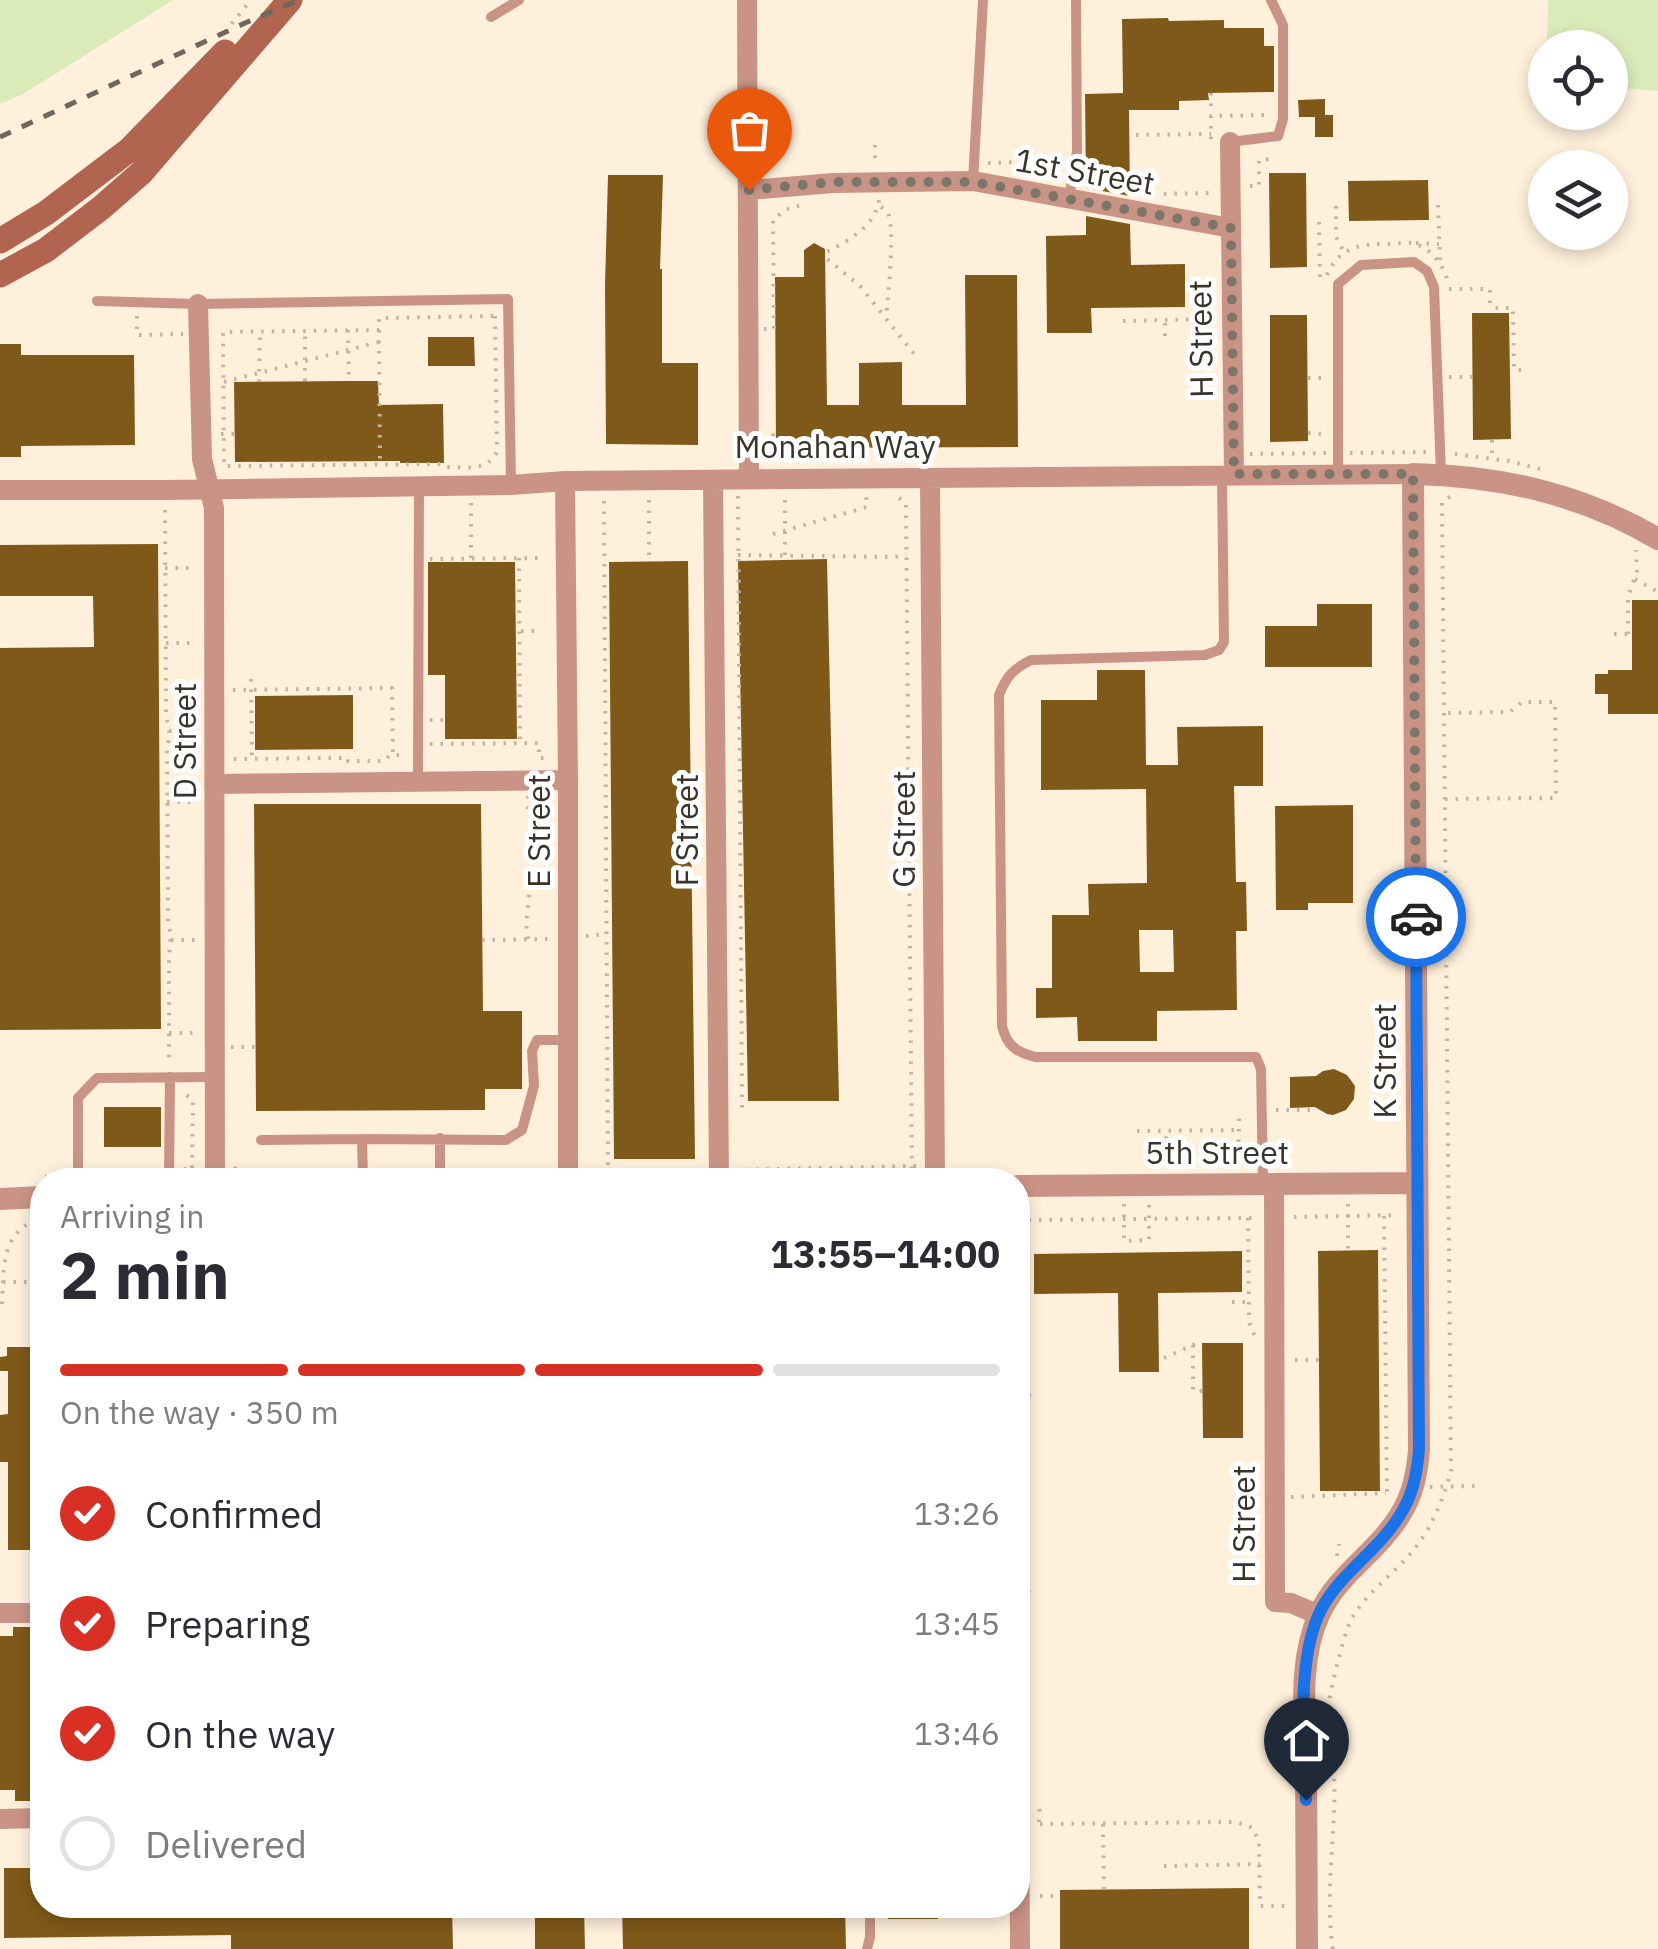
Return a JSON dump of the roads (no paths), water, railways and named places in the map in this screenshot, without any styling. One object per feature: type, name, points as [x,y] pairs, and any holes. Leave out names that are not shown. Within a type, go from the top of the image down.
[{"type":"main road","points":[[0,241],[46,213],[153,128],[270,0]]},
{"type":"main road","points":[[0,275],[46,250],[141,173],[290,0]]},
{"type":"street","points":[[744,487],[749,329],[748,0]]},
{"type":"street","name":"H Street","points":[[1220,138],[1221,190],[1231,228],[1228,474]]},
{"type":"street","name":"1st Street","points":[[749,190],[833,182],[973,182],[1231,228]]},
{"type":"street","name":"D Street","points":[[198,304],[202,459],[214,508],[215,1168]]},
{"type":"street","name":"Monahan Way","points":[[0,490],[713,480],[744,487],[930,478],[1413,474],[1446,464],[1581,502],[1658,539]]},
{"type":"street","name":"K Street","points":[[1319,1615],[1339,1582],[1402,1513],[1412,1489],[1419,1450],[1413,474]]},
{"type":"street","name":"G Street","points":[[930,478],[936,1168]]},
{"type":"street","name":"F Street","points":[[713,480],[719,1168]]},
{"type":"street","name":"E Street","points":[[565,481],[568,1168]]},
{"type":"street","points":[[214,784],[568,780]]},
{"type":"street","name":"H Street","points":[[1269,1184],[1274,1217],[1276,1602],[1319,1615]]},
{"type":"street","name":"5th Street","points":[[1030,1186],[1418,1184]]},
{"type":"street","points":[[0,1198],[30,1189]]},
{"type":"street","points":[[0,1613],[30,1613]]},
{"type":"street","points":[[1307,1949],[1306,1676],[1319,1615]]},
{"type":"street","points":[[0,1818],[30,1818]]},
{"type":"street","points":[[1020,1918],[1020,1949]]},
{"type":"lane","points":[[491,17],[519,0]]},
{"type":"lane","points":[[973,182],[984,0]]},
{"type":"lane","points":[[1069,199],[1076,151],[1076,0]]},
{"type":"lane","points":[[1220,138],[1278,136],[1283,119],[1283,24],[1270,0]]},
{"type":"lane","points":[[1338,474],[1338,284],[1360,265],[1414,262],[1426,271],[1434,287],[1446,464]]},
{"type":"lane","points":[[97,301],[198,304],[508,300],[511,485]]},
{"type":"lane","points":[[1228,474],[1224,642],[1219,650],[1204,656],[1031,660],[1005,679],[999,696],[1002,1026],[1006,1042],[1019,1053],[1035,1057],[1256,1057],[1261,1069],[1269,1184]]},
{"type":"lane","points":[[418,781],[419,486]]},
{"type":"lane","points":[[261,1140],[506,1140],[522,1130],[534,1086],[532,1051],[538,1040],[568,1040]]},
{"type":"lane","points":[[169,1168],[171,1077]]},
{"type":"lane","points":[[78,1168],[78,1098],[96,1078],[215,1077]]},
{"type":"lane","points":[[440,1138],[440,1168]]},
{"type":"lane","points":[[362,1139],[362,1168]]},
{"type":"lane","points":[[867,1949],[870,1918]]},
{"type":"railway","points":[[0,137],[299,0]]}]
